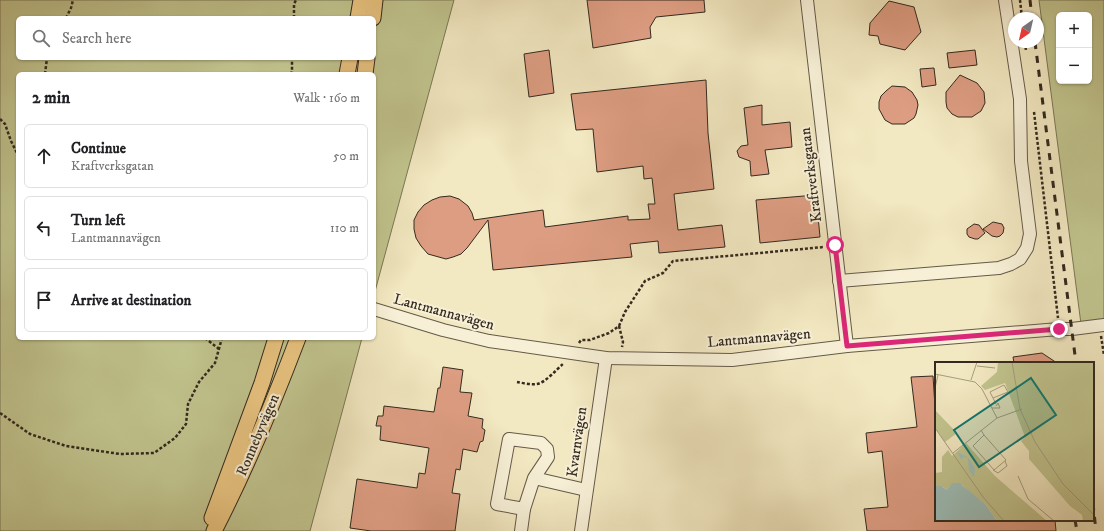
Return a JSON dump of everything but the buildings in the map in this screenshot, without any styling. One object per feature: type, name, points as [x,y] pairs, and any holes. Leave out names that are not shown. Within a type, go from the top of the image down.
[{"type":"main road","points":[[358,16],[362,0]]},
{"type":"main road","points":[[373,16],[375,0]]},
{"type":"main road","points":[[347,72],[350,60]]},
{"type":"main road","points":[[365,72],[367,60]]},
{"type":"main road","name":"Ronnebyvägen","points":[[207,531],[262,383],[275,340]]},
{"type":"main road","name":"Ronnebyvägen","points":[[214,531],[229,502],[264,422],[297,340]]},
{"type":"street","name":"Kraftverksgatan","points":[[807,0],[847,346]]},
{"type":"street","points":[[839,281],[999,268],[1011,264],[1020,258],[1027,248],[1030,234],[1021,161],[1020,99],[1005,0]]},
{"type":"street","name":"Lantmannavägen","points":[[376,309],[443,330],[489,341],[606,358],[732,360],[847,346],[1072,329],[1102,325]]},
{"type":"street","name":"Kvarnvägen","points":[[581,531],[606,358]]},
{"type":"street","points":[[521,531],[524,509],[534,478],[548,457],[546,449],[541,443],[509,439],[497,504],[524,509]]},
{"type":"street","points":[[534,478],[586,490]]},
{"type":"path","points":[[67,16],[73,0]]},
{"type":"path","points":[[294,16],[294,4],[296,0]]},
{"type":"path","points":[[1020,0],[1021,12]]},
{"type":"path","points":[[1026,48],[1027,58]]},
{"type":"path","points":[[45,72],[47,60]]},
{"type":"path","points":[[292,60],[292,72]]},
{"type":"path","points":[[1034,112],[1059,329]]},
{"type":"path","points":[[0,119],[6,124],[11,141],[16,151]]},
{"type":"path","points":[[517,382],[535,384],[540,383],[573,354],[581,340],[590,340],[609,333],[619,326],[625,312],[645,281],[663,272],[673,262],[835,245]]},
{"type":"path","points":[[1102,325],[1104,355]]},
{"type":"path","points":[[619,326],[623,342],[620,358]]},
{"type":"path","points":[[208,340],[219,349]]},
{"type":"path","points":[[0,413],[30,434],[66,446],[120,454],[154,453],[175,438],[186,424],[188,404],[199,382],[215,363],[221,340]]},
{"type":"green space","points":[[0,0],[454,0],[376,288],[376,72],[16,72],[16,340],[361,340],[310,531],[0,531]]},
{"type":"green space","points":[[1039,0],[1104,0],[1104,321],[1081,324],[1044,39],[1044,12],[1041,12]]},
{"type":"railway","points":[[1030,0],[1031,12]]},
{"type":"railway","points":[[1036,48],[1076,362]]},
{"type":"railway","points":[[1094,512],[1096,531]]},
{"type":"railway","points":[[1075,521],[1077,531]]},
{"type":"route","points":[[835,245],[847,346],[1059,329]]}]
